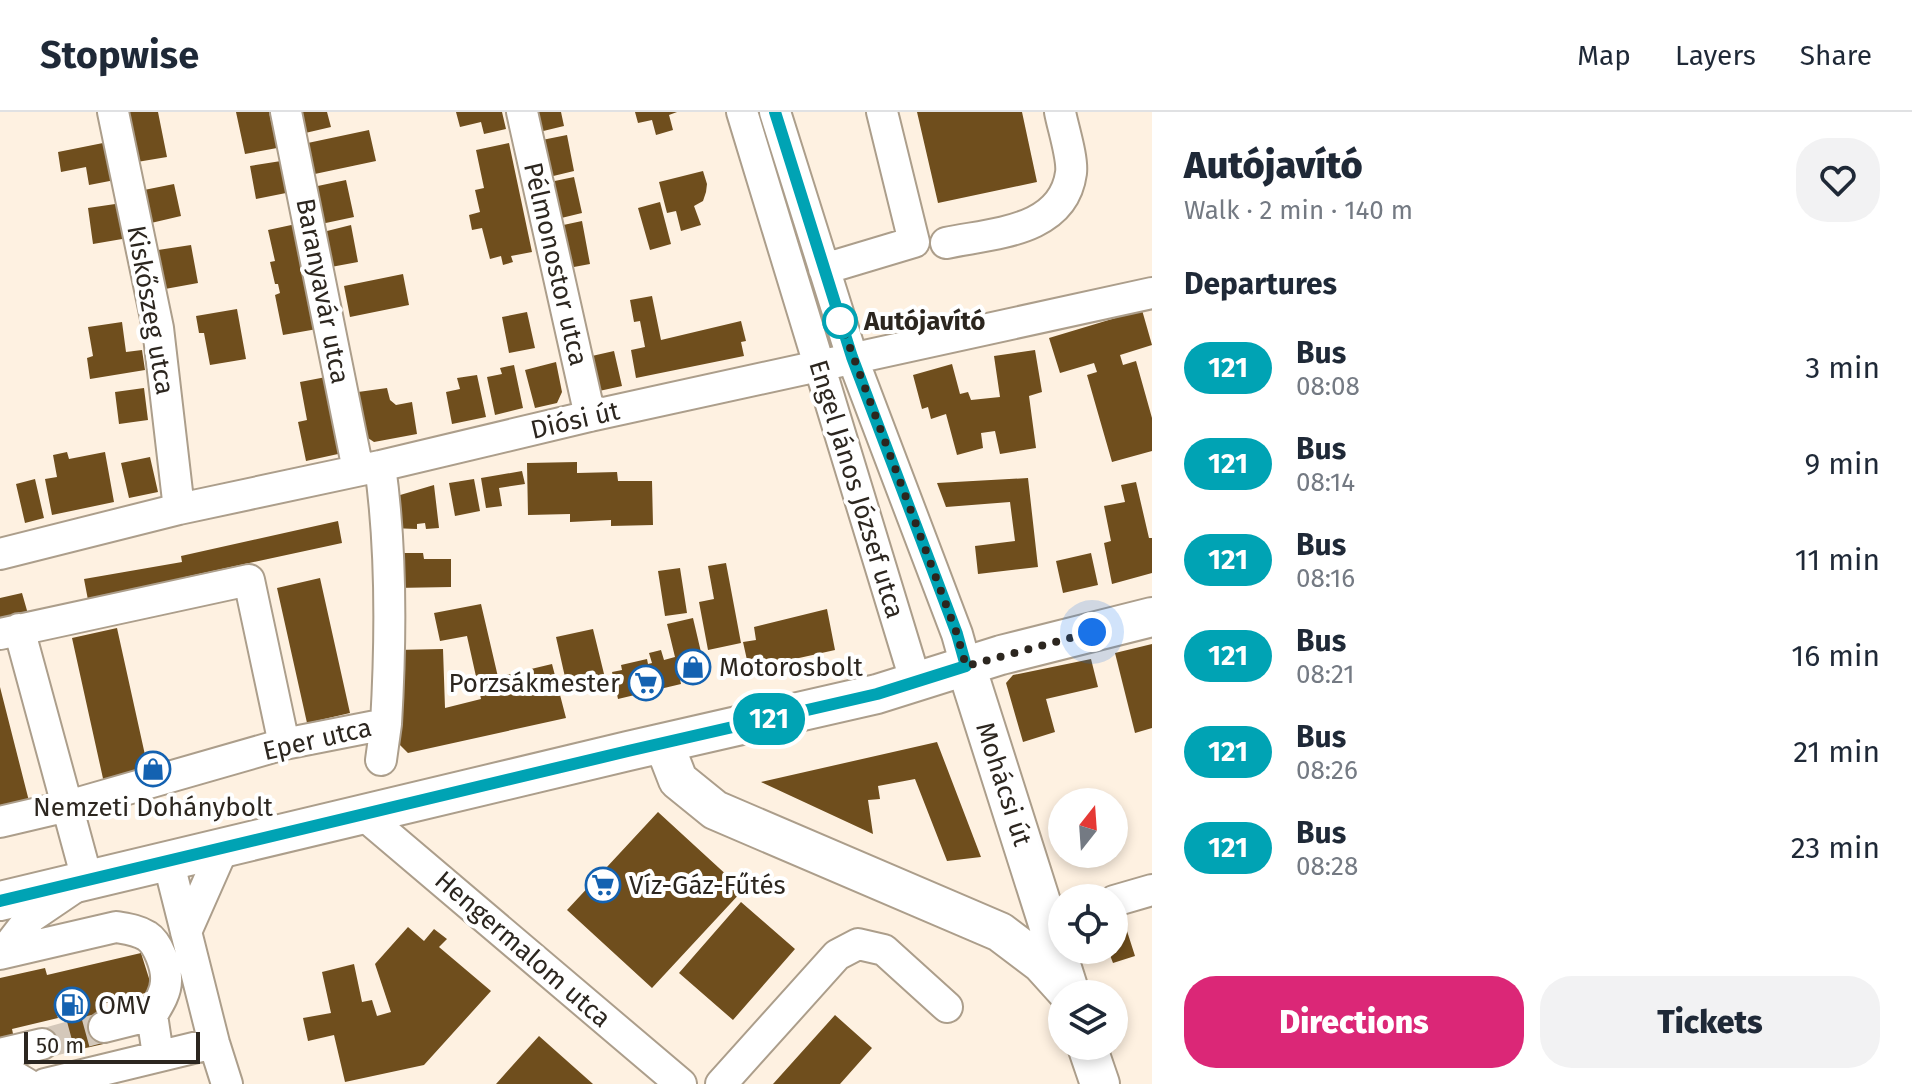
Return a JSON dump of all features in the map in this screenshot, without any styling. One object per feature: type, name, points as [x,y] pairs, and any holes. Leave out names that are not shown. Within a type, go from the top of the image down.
[{"type":"main road","points":[[0,901],[877,694],[966,666],[1152,617]]},
{"type":"main road","name":"Mohácsi út","points":[[966,666],[1036,882],[1048,905]]},
{"type":"main road","points":[[664,744],[678,780],[715,810],[1000,932],[1041,963],[1057,980]]},
{"type":"main road","points":[[964,915],[995,915],[1010,909],[1026,898],[1036,882]]},
{"type":"main road","points":[[1092,1060],[1100,1084]]},
{"type":"street","name":"Kiskőszeg utca","points":[[113,112],[158,328],[179,509]]},
{"type":"street","name":"Baranyavár utca","points":[[286,112],[369,468]]},
{"type":"street","name":"Pélmonostor utca","points":[[522,112],[590,416]]},
{"type":"street","name":"Engel János József utca","points":[[742,112],[916,683]]},
{"type":"street","name":"Engel János József utca","points":[[775,112],[852,357],[957,634],[966,666]]},
{"type":"street","points":[[824,269],[914,242],[882,112]]},
{"type":"street","points":[[946,243],[1034,224],[1059,206],[1072,172],[1060,112]]},
{"type":"street","name":"Diósi út","points":[[0,554],[179,509],[852,357],[1152,293]]},
{"type":"street","name":"Eper utca","points":[[0,822],[68,806],[284,744],[386,724],[390,654],[386,539],[369,468]]},
{"type":"street","points":[[2,954],[31,917],[87,879],[68,806],[9,632],[249,580],[284,744]]},
{"type":"street","points":[[381,760],[386,724]]},
{"type":"street","name":"Hengermalom utca","points":[[364,815],[681,1084]]},
{"type":"street","points":[[186,932],[224,846]]},
{"type":"street","points":[[168,860],[227,1084]]},
{"type":"street","points":[[1128,897],[1152,890]]},
{"type":"street","points":[[2,954],[116,927],[149,937],[157,948],[166,980],[162,999],[152,1015],[158,1055]]},
{"type":"street","points":[[721,1084],[837,955],[858,944],[884,950],[947,1007]]},
{"type":"street","points":[[104,1027],[152,1015]]},
{"type":"street","points":[[45,1084],[214,1043]]},
{"type":"street","points":[[0,1054],[42,1044]]},
{"type":"street","points":[[0,1068],[27,1084]]},
{"type":"building","points":[[127,112],[158,112],[167,157],[137,162]]},
{"type":"building","points":[[236,112],[269,112],[277,148],[245,154]]},
{"type":"building","points":[[296,112],[327,112],[331,127],[301,134]]},
{"type":"building","points":[[456,112],[502,112],[506,129],[484,134],[481,122],[460,127]]},
{"type":"building","points":[[531,112],[561,112],[564,126],[535,133]]},
{"type":"building","points":[[635,112],[677,112],[669,115],[673,130],[656,135],[652,120],[638,123]]},
{"type":"building","points":[[917,112],[1022,112],[1037,182],[938,203]]},
{"type":"building","points":[[369,130],[376,161],[310,175],[303,144]]},
{"type":"building","points":[[567,135],[574,171],[545,178],[537,141]]},
{"type":"building","points":[[108,142],[115,180],[89,185],[86,167],[61,172],[58,152]]},
{"type":"building","points":[[509,143],[532,252],[511,256],[513,262],[503,265],[501,256],[490,259],[482,228],[472,230],[469,215],[480,212],[475,190],[484,188],[476,150]]},
{"type":"building","points":[[281,161],[286,193],[256,199],[250,166]]},
{"type":"building","points":[[703,171],[706,192],[703,201],[694,206],[701,225],[681,231],[676,211],[667,213],[659,182]]},
{"type":"building","points":[[574,177],[582,213],[553,220],[545,183]]},
{"type":"building","points":[[346,180],[354,217],[321,224],[313,187]]},
{"type":"building","points":[[174,184],[181,216],[151,223],[144,190]]},
{"type":"building","points":[[660,202],[671,244],[650,250],[638,208]]},
{"type":"building","points":[[122,203],[128,238],[93,244],[88,208]]},
{"type":"building","points":[[582,221],[590,264],[563,269],[554,227]]},
{"type":"building","points":[[296,224],[317,329],[283,335],[275,295],[280,293],[270,262],[275,261],[268,230]]},
{"type":"building","points":[[351,225],[358,262],[331,267],[323,232]]},
{"type":"building","points":[[191,245],[198,283],[165,289],[158,250]]},
{"type":"building","points":[[403,274],[409,305],[350,317],[344,286]]},
{"type":"building","points":[[652,296],[661,340],[741,321],[746,341],[741,342],[744,356],[636,378],[631,350],[645,347],[640,321],[634,322],[630,300]]},
{"type":"building","points":[[237,309],[246,359],[210,365],[204,333],[199,333],[196,316]]},
{"type":"building","points":[[1142,310],[1152,345],[1120,355],[1123,365],[1136,361],[1152,418],[1152,451],[1112,462],[1087,375],[1097,372],[1094,363],[1060,373],[1049,338]]},
{"type":"building","points":[[527,312],[535,348],[509,353],[502,317]]},
{"type":"building","points":[[122,322],[126,352],[142,350],[145,370],[90,379],[87,358],[93,356],[88,327]]},
{"type":"building","points":[[1035,350],[1042,392],[1029,396],[1036,448],[1000,454],[995,431],[981,433],[983,448],[957,455],[946,414],[931,419],[928,407],[922,409],[913,375],[952,364],[960,394],[968,392],[971,400],[1000,397],[994,356]]},
{"type":"building","points":[[614,351],[622,386],[590,393],[583,358]]},
{"type":"building","points":[[556,362],[562,392],[557,403],[535,408],[525,370]]},
{"type":"building","points":[[514,365],[523,408],[495,415],[487,377],[502,374],[500,368]]},
{"type":"building","points":[[477,375],[486,417],[452,424],[446,392],[460,389],[457,378]]},
{"type":"building","points":[[326,377],[341,447],[338,454],[306,461],[298,422],[307,420],[300,382]]},
{"type":"building","points":[[144,388],[148,420],[119,424],[115,392]]},
{"type":"building","points":[[387,388],[390,400],[396,405],[412,402],[417,434],[374,442],[368,438],[358,392]]},
{"type":"building","points":[[67,452],[69,459],[105,452],[114,502],[52,515],[45,479],[57,477],[53,455]]},
{"type":"building","points":[[150,457],[158,492],[129,498],[121,463]]},
{"type":"building","points":[[577,462],[577,473],[617,472],[618,481],[652,481],[653,525],[611,526],[611,520],[570,522],[570,514],[528,515],[527,463]]},
{"type":"building","points":[[522,471],[525,484],[499,488],[502,506],[486,508],[481,478]]},
{"type":"building","points":[[1028,478],[1038,567],[978,574],[975,546],[1015,541],[1010,502],[946,507],[937,483]]},
{"type":"building","points":[[35,479],[44,518],[25,523],[16,484]]},
{"type":"building","points":[[474,479],[480,511],[455,516],[449,483]]},
{"type":"building","points":[[1136,482],[1149,538],[1152,538],[1152,573],[1112,584],[1104,543],[1111,541],[1104,506],[1125,502],[1121,485]]},
{"type":"building","points":[[434,485],[439,528],[426,529],[425,523],[417,524],[417,529],[391,528],[390,498]]},
{"type":"building","points":[[338,521],[342,543],[185,577],[186,584],[88,600],[84,579],[182,562],[181,556]]},
{"type":"building","points":[[395,553],[423,553],[424,559],[451,559],[451,587],[395,588]]},
{"type":"building","points":[[1091,553],[1098,585],[1063,593],[1056,561]]},
{"type":"building","points":[[726,563],[741,643],[708,650],[699,602],[714,599],[708,566]]},
{"type":"building","points":[[680,568],[687,613],[665,616],[658,571]]},
{"type":"building","points":[[320,578],[350,713],[307,723],[277,588]]},
{"type":"building","points":[[22,593],[28,614],[0,621],[0,598]]},
{"type":"building","points":[[481,604],[498,677],[552,664],[566,718],[408,753],[398,743],[396,650],[443,649],[445,708],[481,699],[467,636],[440,641],[434,613]]},
{"type":"building","points":[[827,609],[835,650],[749,669],[743,642],[756,640],[754,627]]},
{"type":"building","points":[[693,618],[704,665],[678,670],[681,684],[618,699],[612,672],[622,670],[621,665],[647,659],[648,664],[652,663],[649,653],[661,650],[664,660],[675,657],[667,624]]},
{"type":"building","points":[[117,628],[149,773],[104,783],[72,638]]},
{"type":"building","points":[[593,629],[605,678],[567,686],[556,637]]},
{"type":"building","points":[[1152,644],[1152,728],[1135,733],[1115,653]]},
{"type":"building","points":[[1091,659],[1098,687],[1046,699],[1055,732],[1023,742],[1006,683],[1013,675]]},
{"type":"building","points":[[0,687],[30,805],[0,813]]},
{"type":"building","points":[[937,742],[981,857],[947,861],[915,779],[878,786],[880,799],[868,800],[873,834],[761,782]]},
{"type":"building","points":[[658,812],[743,890],[652,988],[567,910]]},
{"type":"building","points":[[741,902],[795,949],[733,1020],[679,973]]},
{"type":"building","points":[[408,927],[424,941],[434,929],[447,939],[439,947],[491,991],[424,1065],[345,1082],[334,1035],[308,1041],[303,1018],[331,1013],[322,972],[354,964],[362,1002],[372,1000],[377,1016],[391,1012],[375,964]]},
{"type":"building","points":[[1128,934],[1135,956],[1128,958]]},
{"type":"building","points":[[141,953],[153,991],[99,1005],[108,1043],[46,1057],[40,1031],[66,1025],[63,1008],[55,1010],[58,1018],[12,1029],[15,1043],[0,1046],[0,978],[45,968],[47,975]]},
{"type":"building","points":[[835,1015],[872,1048],[840,1084],[773,1084]]},
{"type":"building","points":[[539,1036],[593,1084],[496,1084]]},
{"type":"tunnel","points":[[42,1044],[104,1027]]},
{"type":"bus line","name":"121","points":[[0,901],[877,694],[966,666],[957,634],[852,357],[775,112]]},
{"type":"place","name":"Autójavító","points":[[840,321]]},
{"type":"place","name":"Motorosbolt","points":[[693,667]]},
{"type":"place","name":"Porzsákmester","points":[[646,683]]},
{"type":"place","name":"Nemzeti Dohánybolt","points":[[153,769]]},
{"type":"place","name":"Víz-Gáz-Fűtés","points":[[603,885]]},
{"type":"place","name":"OMV","points":[[72,1005]]},
{"type":"route","points":[[840,321],[957,634],[966,666],[1092,632]]}]
